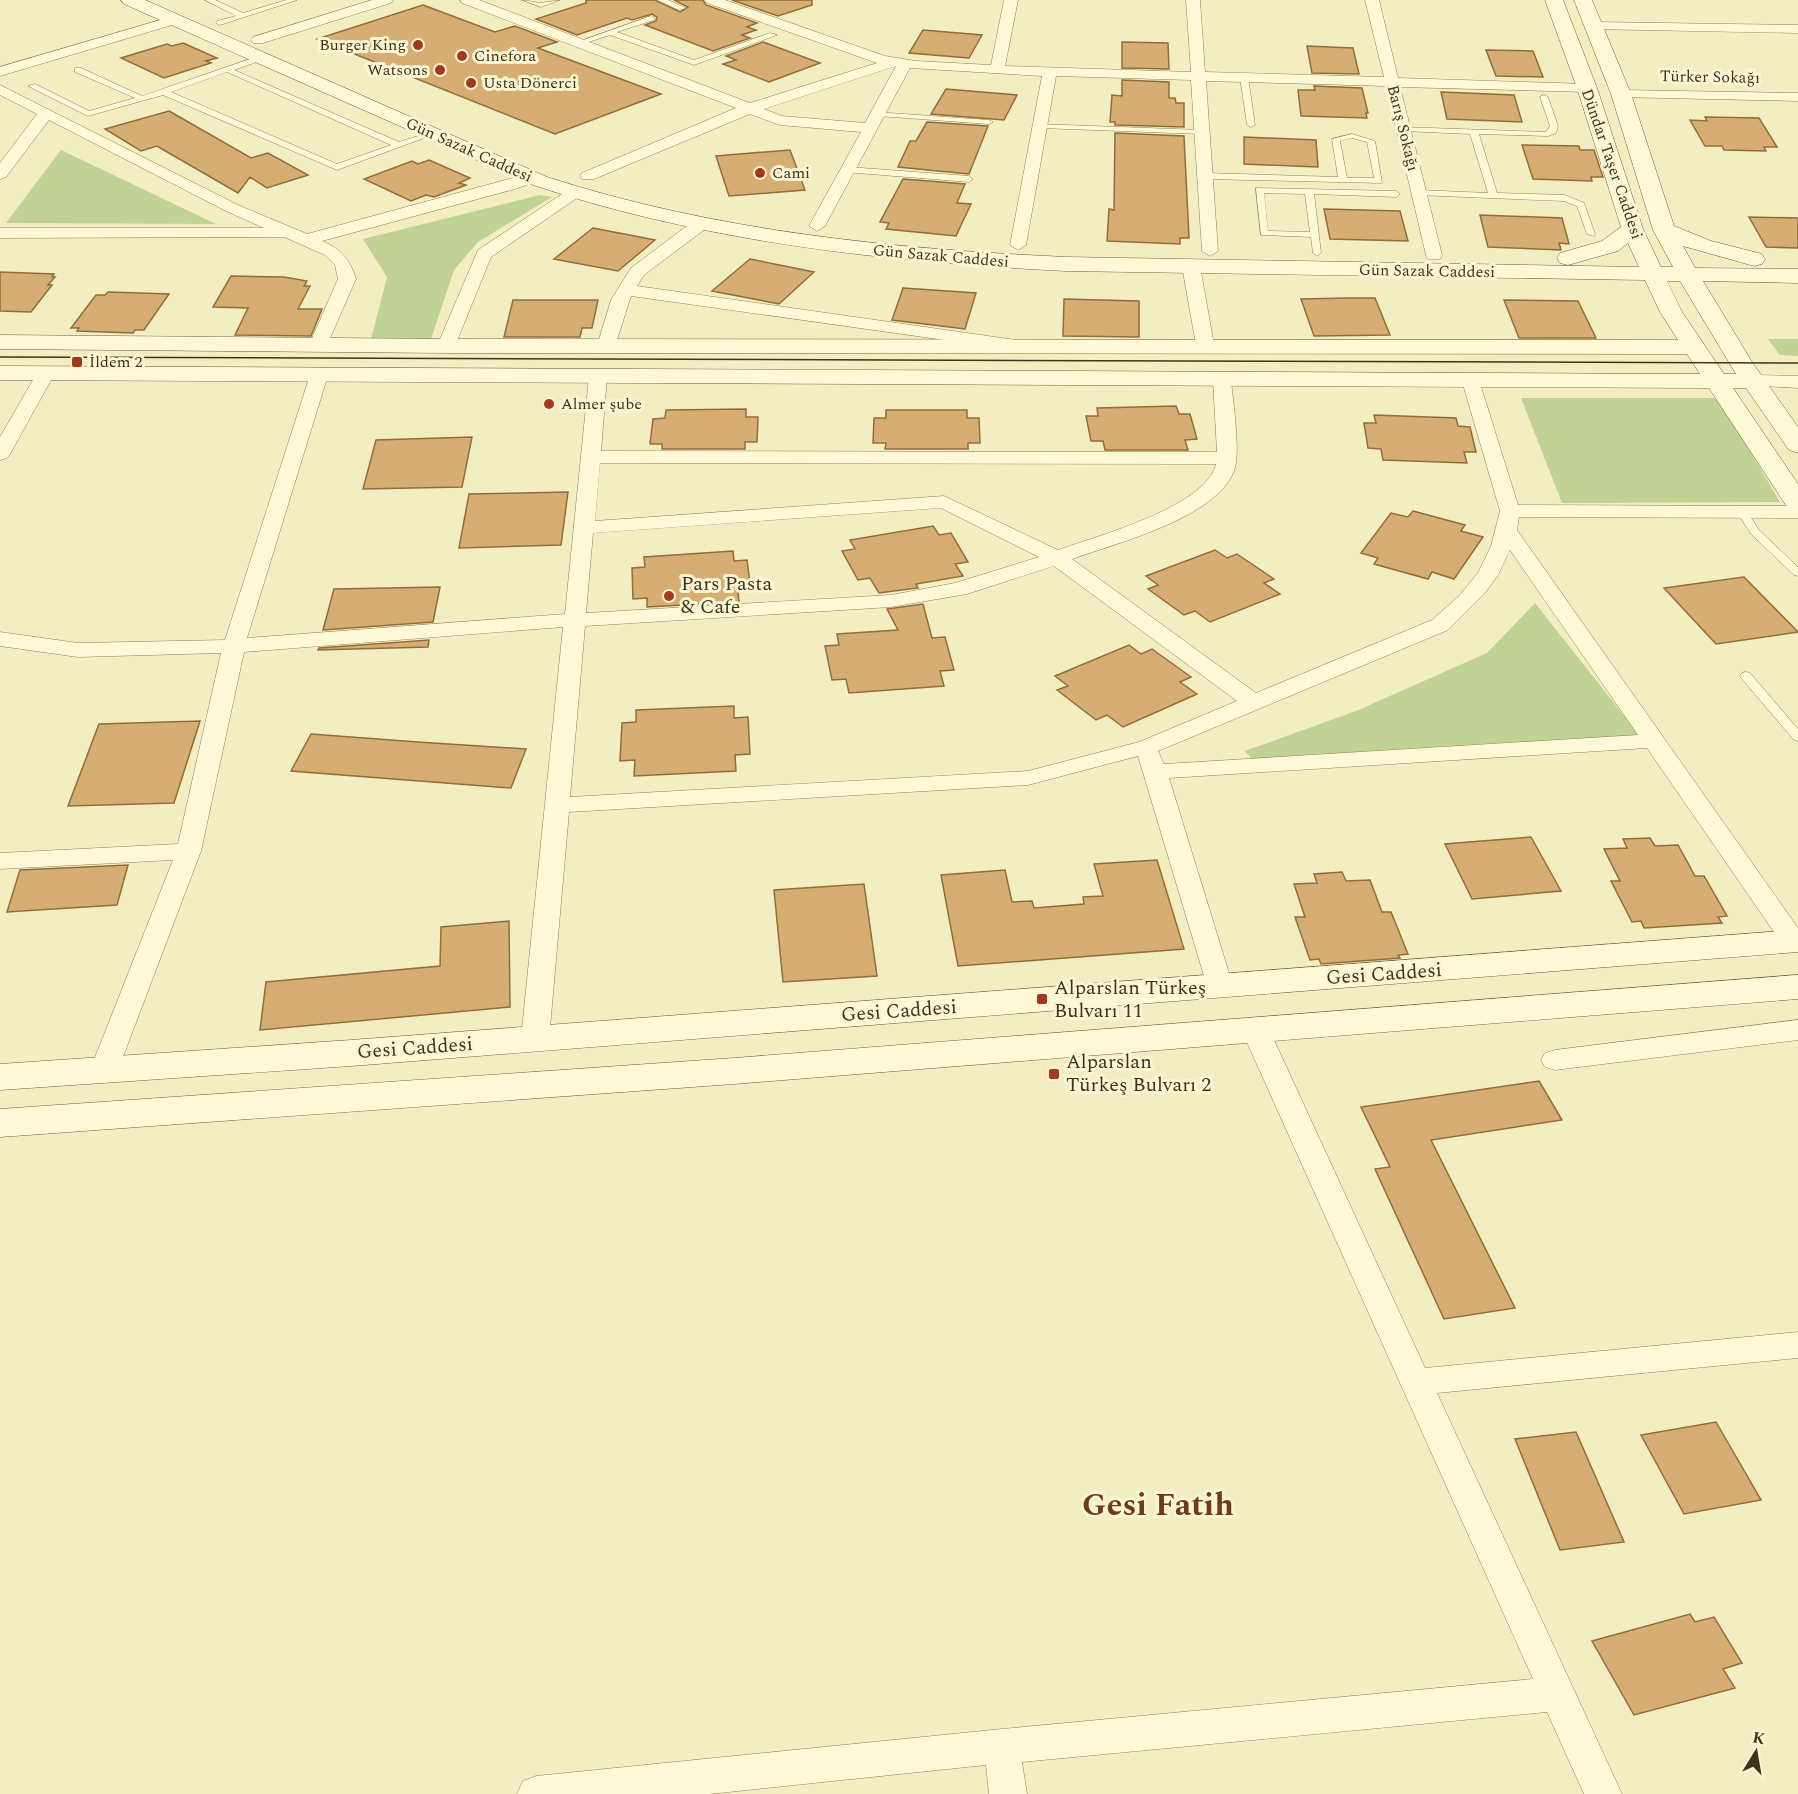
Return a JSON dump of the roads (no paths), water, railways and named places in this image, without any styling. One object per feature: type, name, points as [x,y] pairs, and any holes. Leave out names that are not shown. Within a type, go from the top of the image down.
[{"type":"street","name":"Gün Sazak Caddesi","points":[[130,0],[174,20],[452,120]]},
{"type":"street","name":"Gün Sazak Caddesi","points":[[167,0],[215,9],[259,49],[431,134],[531,178],[574,193],[702,224],[875,251],[1045,264],[1684,267],[1788,276]]},
{"type":"street","points":[[259,49],[386,0]]},
{"type":"street","points":[[467,0],[780,120],[874,121]]},
{"type":"street","points":[[712,0],[872,57],[899,63],[997,70],[1587,88]]},
{"type":"street","points":[[997,70],[1011,0]]},
{"type":"street","points":[[1193,0],[1210,251]]},
{"type":"street","name":"Barış Sokağı","points":[[1372,0],[1434,255]]},
{"type":"street","name":"Dündar Taşer Caddesi","points":[[1554,0],[1587,88],[1632,229],[1671,312],[1715,382],[1798,504]]},
{"type":"street","name":"Dündar Taşer Caddesi","points":[[1583,0],[1621,94],[1664,230],[1720,327],[1798,445]]},
{"type":"street","points":[[0,72],[174,20]]},
{"type":"street","points":[[1594,26],[1798,29]]},
{"type":"street","points":[[588,176],[750,108],[899,63]]},
{"type":"street","points":[[817,226],[874,121],[899,63]]},
{"type":"street","points":[[1018,245],[1050,71]]},
{"type":"street","points":[[4,93],[232,208],[331,251],[338,257],[346,272],[345,286],[318,345]]},
{"type":"street","name":"Türker Sokağı","points":[[1621,94],[1798,97]]},
{"type":"street","points":[[0,174],[46,113]]},
{"type":"street","name":"Gün Sazak Caddesi","points":[[566,168],[639,191],[817,226],[947,242],[1210,251],[1316,244],[1570,266]]},
{"type":"street","points":[[0,233],[297,236],[509,186],[531,178]]},
{"type":"street","points":[[446,346],[484,254],[574,193]]},
{"type":"street","points":[[606,346],[620,300],[637,272],[702,224]]},
{"type":"street","points":[[1570,266],[1610,246],[1632,229]]},
{"type":"street","points":[[1664,230],[1704,246],[1754,259]]},
{"type":"street","name":"Gün Sazak Caddesi","points":[[1684,267],[1754,259],[1798,260]]},
{"type":"street","points":[[1191,266],[1204,345]]},
{"type":"street","points":[[1570,266],[1636,292],[1671,312]]},
{"type":"street","points":[[1720,327],[1726,309],[1739,297],[1788,276]]},
{"type":"street","points":[[626,290],[1017,345]]},
{"type":"street","points":[[0,342],[446,346],[1694,347]]},
{"type":"street","points":[[0,373],[1798,381]]},
{"type":"street","points":[[0,454],[46,373]]},
{"type":"street","points":[[104,1070],[189,851],[234,646],[319,375]]},
{"type":"street","points":[[535,1039],[598,377]]},
{"type":"street","points":[[0,639],[78,650],[234,646],[575,620],[891,601],[959,589],[1057,558],[1160,520],[1194,503],[1217,483],[1224,472],[1227,458],[1222,380]]},
{"type":"street","points":[[1471,381],[1509,522],[1653,741],[1796,941]]},
{"type":"street","points":[[590,457],[1227,458]]},
{"type":"street","points":[[583,528],[944,502],[1057,558],[1254,703]]},
{"type":"street","points":[[1509,522],[1742,512],[1798,512]]},
{"type":"street","points":[[557,805],[1028,778],[1148,747],[1440,625],[1474,592],[1490,572],[1501,552],[1509,522]]},
{"type":"street","points":[[1155,772],[1653,741]]},
{"type":"street","points":[[1148,747],[1220,986]]},
{"type":"street","points":[[0,861],[189,851]]},
{"type":"street","name":"Gesi Caddesi","points":[[0,1077],[535,1039],[1796,941]]},
{"type":"street","points":[[0,1123],[734,1071],[1798,987]]},
{"type":"street","points":[[1255,1029],[1603,1794]]},
{"type":"street","points":[[1555,1060],[1798,1030]]},
{"type":"street","points":[[1415,1382],[1798,1345]]},
{"type":"street","points":[[536,1794],[1002,1746],[1557,1695]]},
{"type":"street","points":[[1002,1746],[1008,1794]]},
{"type":"lane","points":[[215,9],[228,0]]},
{"type":"lane","points":[[215,9],[243,15],[293,0]]},
{"type":"lane","points":[[526,0],[542,5],[556,0]]},
{"type":"lane","points":[[661,0],[682,8]]},
{"type":"lane","points":[[215,9],[243,15]]},
{"type":"lane","points":[[579,43],[651,18]]},
{"type":"lane","points":[[610,32],[694,63],[773,35]]},
{"type":"lane","points":[[32,86],[88,114],[164,92],[226,69],[259,49]]},
{"type":"lane","points":[[226,69],[398,145]]},
{"type":"lane","points":[[78,70],[141,99]]},
{"type":"lane","points":[[1244,77],[1251,125]]},
{"type":"lane","points":[[164,92],[337,166],[431,134]]},
{"type":"lane","points":[[1403,129],[1551,133],[1554,126],[1544,97]]},
{"type":"lane","points":[[874,121],[988,122]]},
{"type":"lane","points":[[1040,126],[1202,132]]},
{"type":"lane","points":[[1474,132],[1493,195]]},
{"type":"lane","points":[[1205,176],[1343,180],[1379,181],[1371,141],[1352,136],[1336,139],[1343,180]]},
{"type":"lane","points":[[848,170],[969,179]]},
{"type":"lane","points":[[1309,192],[1316,244],[1264,233],[1259,190],[1396,194]]},
{"type":"lane","points":[[1419,193],[1558,197],[1572,200],[1581,205],[1591,234]]},
{"type":"lane","points":[[1742,512],[1755,532],[1798,573]]},
{"type":"lane","points":[[1746,676],[1798,737]]},
{"type":"tram line","points":[[0,357],[1798,363]]},
{"type":"place","name":"Burger King","points":[[418,45]]},
{"type":"place","name":"Cinefora","points":[[462,56]]},
{"type":"place","name":"Watsons","points":[[440,70]]},
{"type":"place","name":"Usta Dönerci","points":[[471,83]]},
{"type":"place","name":"Cami","points":[[760,173]]},
{"type":"place","name":"İldem 2","points":[[77,362]]},
{"type":"place","name":"Almer şube","points":[[549,404]]},
{"type":"place","name":"Pars Pasta & Cafe","points":[[669,596]]},
{"type":"place","name":"Alparslan Türkeş Bulvarı 11","points":[[1042,999]]},
{"type":"place","name":"Alparslan Türkeş Bulvarı 2","points":[[1054,1074]]},
{"type":"district","name":"Gesi Fatih","points":[[1158,1505]]}]
